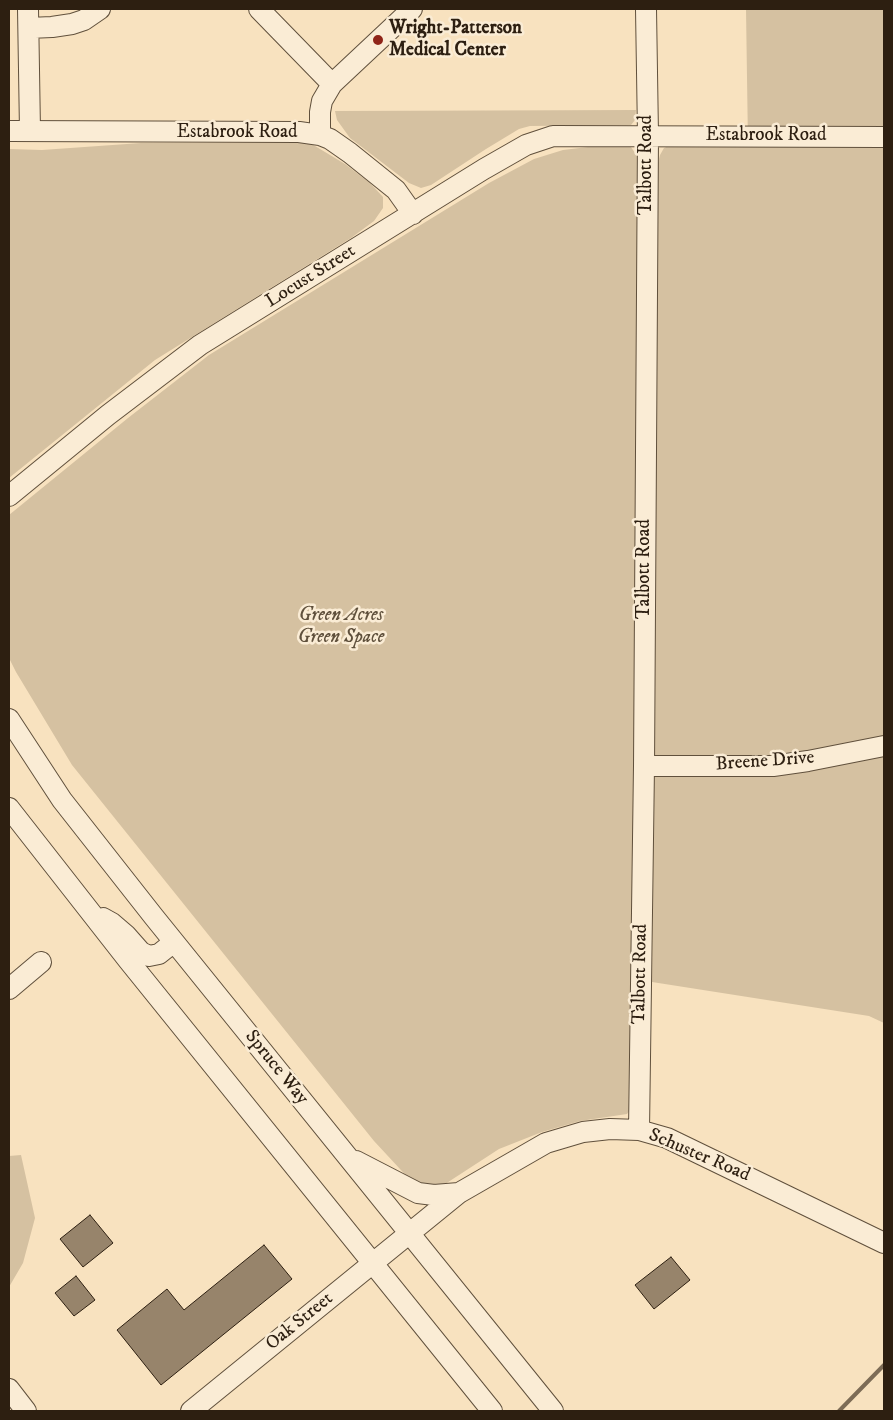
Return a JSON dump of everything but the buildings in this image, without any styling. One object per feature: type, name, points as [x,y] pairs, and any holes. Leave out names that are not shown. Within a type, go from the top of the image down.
[{"type":"street","points":[[30,131],[28,18],[52,28],[84,20],[100,9]]},
{"type":"street","points":[[259,9],[332,84]]},
{"type":"street","points":[[320,135],[322,101],[332,84],[412,9]]},
{"type":"street","name":"Talbott Road","points":[[639,1130],[644,766],[648,136],[646,9]]},
{"type":"street","name":"Estabrook Road","points":[[9,131],[299,132],[320,135],[350,153],[396,190],[413,214]]},
{"type":"street","name":"Locust Street","points":[[9,496],[108,415],[200,346],[526,145],[553,136],[648,136]]},
{"type":"street","name":"Estabrook Road","points":[[648,136],[884,137]]},
{"type":"street","name":"Spruce Way","points":[[9,719],[62,800],[174,942],[553,1411]]},
{"type":"street","name":"Breene Drive","points":[[644,766],[774,766],[884,746]]},
{"type":"street","points":[[9,808],[88,910],[492,1411]]},
{"type":"street","points":[[88,910],[112,923],[141,952],[149,956],[160,954],[174,942]]},
{"type":"street","points":[[9,989],[41,962]]},
{"type":"street","name":"Schuster Road","points":[[410,1233],[459,1193],[546,1142],[583,1132],[610,1129],[639,1130],[684,1145],[884,1242]]},
{"type":"street","points":[[349,1157],[418,1193],[434,1195],[459,1193]]},
{"type":"street","name":"Oak Street","points":[[191,1411],[410,1233]]},
{"type":"street","points":[[9,1390],[26,1411]]},
{"type":"green space","points":[[746,9],[884,9],[884,1023],[869,1016],[652,982],[658,163],[664,148],[673,144],[748,145]]},
{"type":"green space","points":[[636,110],[635,120],[631,125],[530,126],[519,129],[431,185],[421,188],[409,183],[350,138],[337,120],[335,111]]},
{"type":"green space","points":[[141,143],[310,143],[345,164],[370,183],[383,197],[383,208],[374,221],[351,238],[155,360],[9,478],[9,149],[42,150]]},
{"type":"green space","name":"Green Acres Green Space","points":[[621,143],[631,147],[637,156],[639,166],[636,652],[630,1110],[627,1114],[580,1121],[542,1132],[499,1149],[439,1188],[413,1183],[374,1141],[72,765],[9,658],[9,515],[209,355],[489,183],[534,159],[563,150]]},
{"type":"green space","points":[[21,1155],[35,1218],[23,1263],[9,1287],[9,1156]]},
{"type":"waterway","points":[[839,1411],[884,1365]]},
{"type":"place","name":"Wright-Patterson Medical Center","points":[[378,40]]}]
